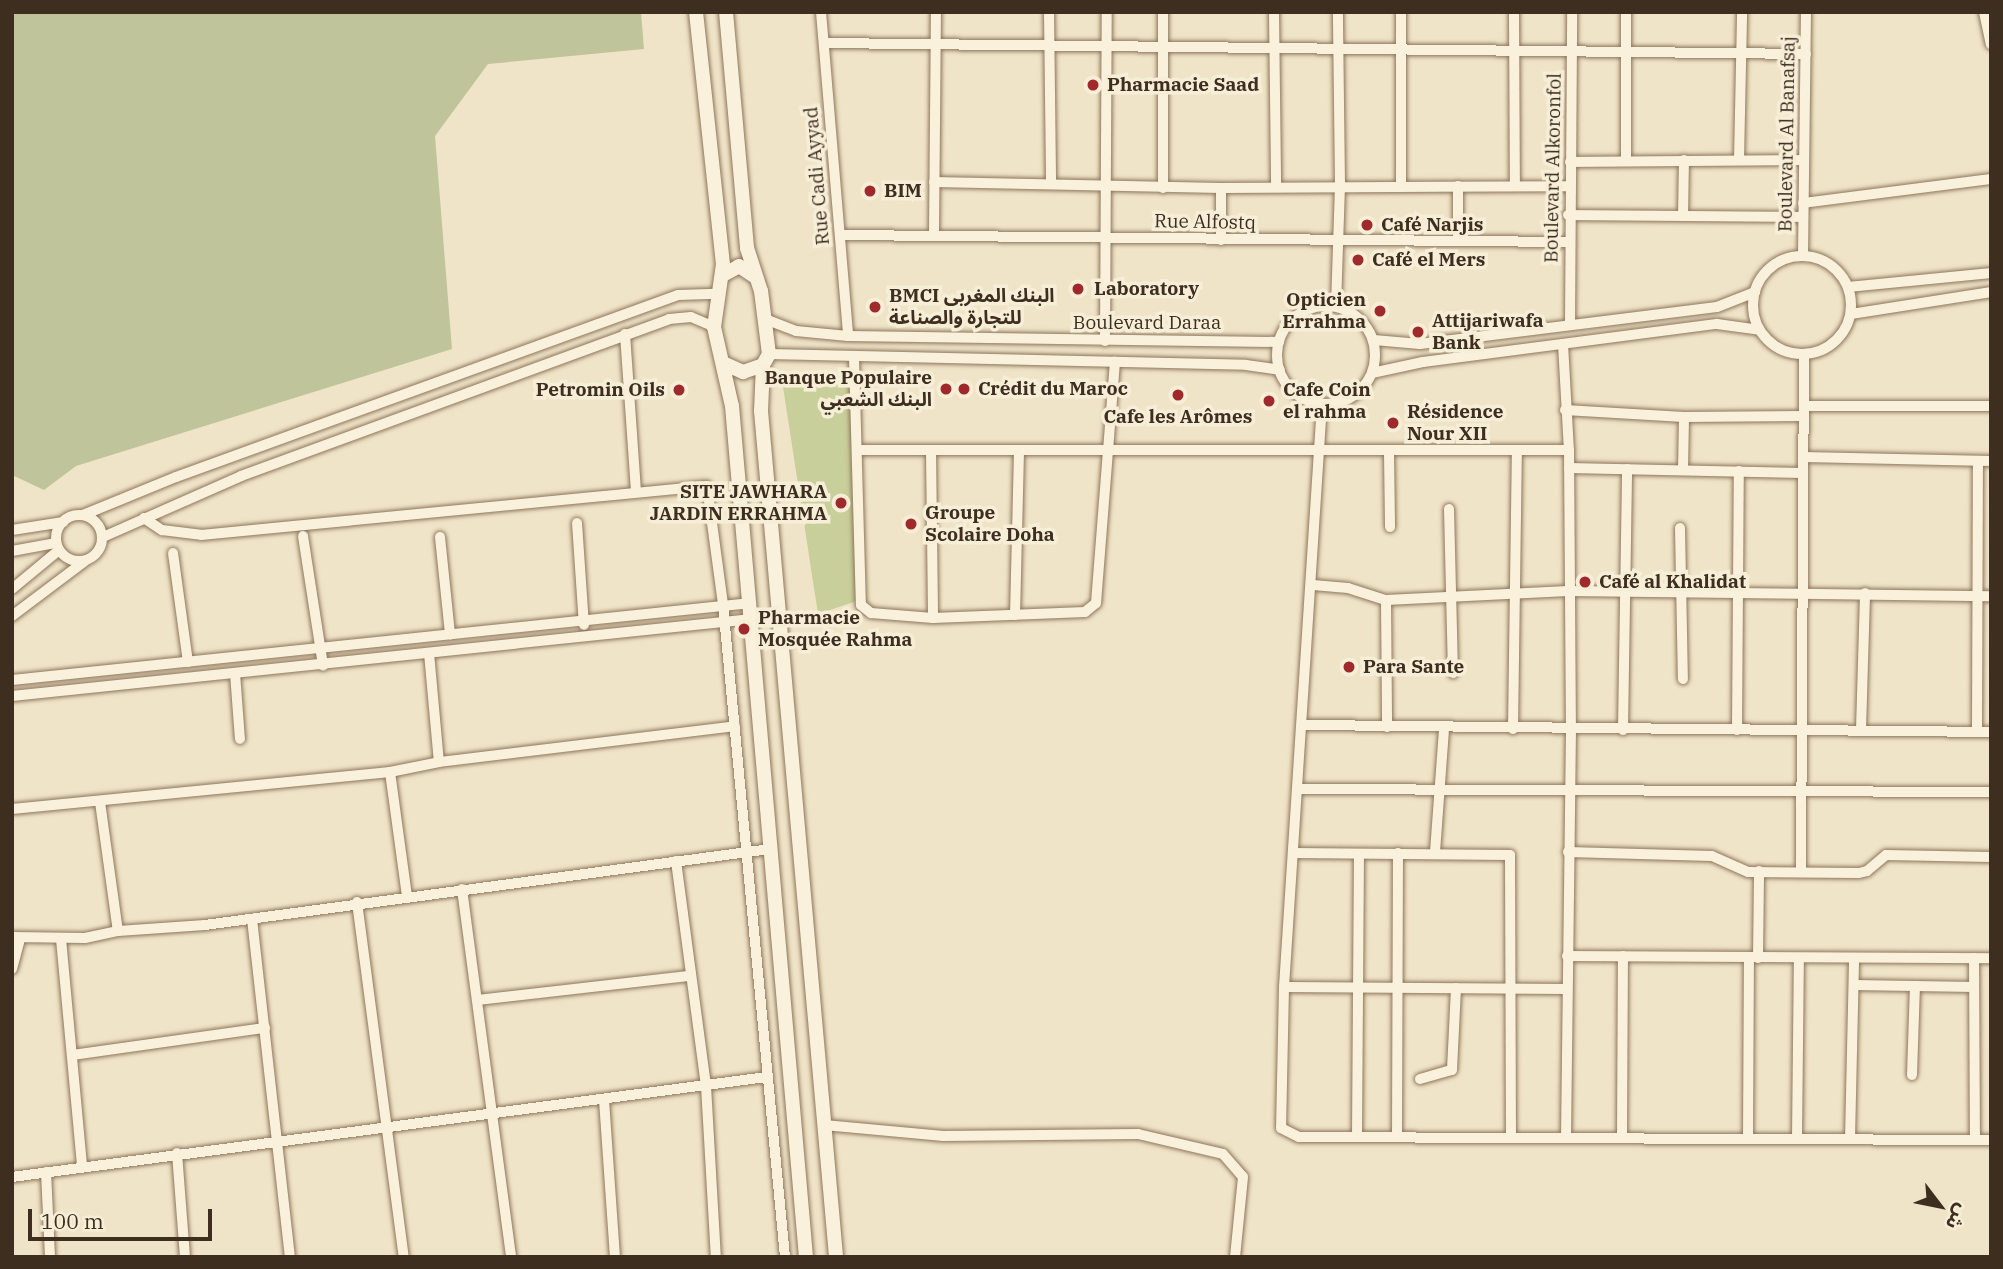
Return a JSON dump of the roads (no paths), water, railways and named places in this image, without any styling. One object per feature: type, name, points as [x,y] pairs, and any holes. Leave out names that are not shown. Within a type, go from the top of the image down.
[{"type":"main road","points":[[696,12],[723,275],[716,294],[714,327],[725,365],[751,603],[806,1257]]},
{"type":"main road","points":[[726,12],[747,248],[765,319],[766,359],[761,411],[836,1257]]},
{"type":"main road","points":[[723,275],[739,266],[754,276]]},
{"type":"main road","points":[[725,365],[743,372],[766,359]]},
{"type":"street","name":"Rue Cadi Ayyad","points":[[821,12],[848,336]]},
{"type":"street","points":[[934,235],[936,12]]},
{"type":"street","points":[[1049,12],[1051,183]]},
{"type":"street","points":[[1105,341],[1107,12]]},
{"type":"street","points":[[1163,12],[1163,188]]},
{"type":"street","points":[[1274,12],[1276,187]]},
{"type":"street","points":[[1336,306],[1340,186],[1338,12]]},
{"type":"street","points":[[1401,12],[1401,186]]},
{"type":"street","points":[[1514,12],[1515,186]]},
{"type":"street","name":"Boulevard Alkoronfol","points":[[1570,324],[1568,215],[1572,12]]},
{"type":"street","points":[[1626,12],[1626,160]]},
{"type":"street","points":[[1739,160],[1742,12]]},
{"type":"street","name":"Boulevard Al Banafsaj","points":[[1802,256],[1806,12]]},
{"type":"street","points":[[1991,12],[1984,12],[1991,44]]},
{"type":"street","points":[[824,43],[1806,54]]},
{"type":"street","points":[[1683,216],[1684,160]]},
{"type":"street","points":[[1570,162],[1803,160]]},
{"type":"street","points":[[1803,203],[1991,179]]},
{"type":"street","points":[[934,182],[1163,188],[1569,186]]},
{"type":"street","points":[[1458,186],[1458,239]]},
{"type":"street","points":[[1221,188],[1221,240]]},
{"type":"street","points":[[1568,215],[1802,217]]},
{"type":"street","name":"Rue Alfostq","points":[[840,235],[1569,242]]},
{"type":"street","points":[[1802,256],[1834,268],[1848,286],[1851,314],[1832,344],[1804,355],[1778,348],[1760,330],[1754,313],[1755,292],[1773,266],[1802,256]]},
{"type":"street","points":[[1848,286],[1991,273]]},
{"type":"street","points":[[1374,340],[1420,344],[1717,307],[1755,292]]},
{"type":"street","points":[[1851,314],[1991,292]]},
{"type":"street","points":[[12,530],[62,522],[83,515],[176,477],[678,295],[716,294]]},
{"type":"street","points":[[1336,306],[1360,318],[1374,340],[1372,373],[1352,397],[1322,404],[1296,394],[1279,370],[1279,342],[1299,314],[1313,307],[1336,306]]},
{"type":"street","points":[[103,537],[266,467],[625,334],[680,317],[714,327]]},
{"type":"street","name":"Boulevard Daraa","points":[[765,319],[796,331],[848,336],[1279,342]]},
{"type":"street","points":[[1372,373],[1717,324],[1760,330]]},
{"type":"street","points":[[625,334],[636,492]]},
{"type":"street","points":[[1563,344],[1569,450],[1571,729],[1568,791],[1566,1138]]},
{"type":"street","points":[[1801,871],[1798,730],[1804,355]]},
{"type":"street","points":[[854,358],[861,605],[871,613],[933,618],[1085,612],[1096,603],[1115,362]]},
{"type":"street","name":"Boulevard Daraa","points":[[766,359],[1115,362],[1279,370]]},
{"type":"street","points":[[1322,404],[1304,725],[1284,987],[1281,1128],[1299,1137],[1991,1140]]},
{"type":"street","points":[[1565,410],[1684,417],[1991,406]]},
{"type":"street","points":[[1683,470],[1684,417]]},
{"type":"street","points":[[857,450],[1389,453],[1569,450]]},
{"type":"street","points":[[931,450],[933,618]]},
{"type":"street","points":[[1015,614],[1019,451]]},
{"type":"street","points":[[1513,729],[1517,451]]},
{"type":"street","points":[[1389,453],[1390,527]]},
{"type":"street","points":[[1803,457],[1991,461]]},
{"type":"street","points":[[1977,732],[1985,596],[1978,461]]},
{"type":"street","points":[[1569,468],[1802,472]]},
{"type":"street","points":[[1623,730],[1627,469]]},
{"type":"street","points":[[1737,730],[1740,471]]},
{"type":"street","points":[[144,518],[162,530],[201,535],[707,486],[723,605],[785,1257]]},
{"type":"street","points":[[1449,509],[1453,673]]},
{"type":"street","points":[[12,617],[98,552],[103,537],[96,522],[83,515]]},
{"type":"street","points":[[12,590],[57,546],[62,522]]},
{"type":"street","points":[[577,523],[585,635]]},
{"type":"street","points":[[1680,528],[1683,679]]},
{"type":"street","points":[[303,536],[323,665]]},
{"type":"street","points":[[440,537],[450,634]]},
{"type":"street","points":[[12,551],[57,546]]},
{"type":"street","points":[[57,546],[69,560],[85,561]]},
{"type":"street","points":[[173,553],[188,662]]},
{"type":"street","points":[[1313,585],[1348,588],[1386,600],[1568,591],[1800,596],[1864,593],[1985,596]]},
{"type":"street","points":[[1861,730],[1864,593]]},
{"type":"street","points":[[1386,600],[1387,727]]},
{"type":"street","points":[[12,680],[751,603]]},
{"type":"street","points":[[12,696],[752,619]]},
{"type":"street","points":[[429,653],[439,762]]},
{"type":"street","points":[[235,673],[240,739]]},
{"type":"street","points":[[1304,725],[1444,729],[1991,732]]},
{"type":"street","points":[[12,808],[100,802],[390,772],[439,762],[735,726]]},
{"type":"street","points":[[1435,852],[1444,729]]},
{"type":"street","points":[[390,772],[407,896]]},
{"type":"street","points":[[1299,789],[1991,792]]},
{"type":"street","points":[[100,802],[118,931]]},
{"type":"street","points":[[12,969],[16,938],[61,939],[252,919],[357,902],[770,849]]},
{"type":"street","points":[[1568,852],[1712,856],[1736,870],[1759,872],[1867,871],[1886,855],[1991,857]]},
{"type":"street","points":[[1293,853],[1507,853],[1512,858],[1511,1138]]},
{"type":"street","points":[[1396,1137],[1400,988],[1398,853]]},
{"type":"street","points":[[1357,1137],[1359,854]]},
{"type":"street","points":[[676,860],[688,976],[706,1086],[716,1257]]},
{"type":"street","points":[[1748,1139],[1753,958],[1759,872]]},
{"type":"street","points":[[462,889],[511,1257]]},
{"type":"street","points":[[357,902],[404,1257]]},
{"type":"street","points":[[252,919],[290,1257]]},
{"type":"street","points":[[61,939],[82,1165]]},
{"type":"street","points":[[1567,956],[1991,958]]},
{"type":"street","points":[[1622,1138],[1623,956]]},
{"type":"street","points":[[1797,1139],[1799,958]]},
{"type":"street","points":[[1850,1139],[1854,958]]},
{"type":"street","points":[[1975,958],[1975,1140]]},
{"type":"street","points":[[478,1000],[688,976]]},
{"type":"street","points":[[1854,985],[1975,987]]},
{"type":"street","points":[[1912,1075],[1915,986]]},
{"type":"street","points":[[1284,987],[1567,989]]},
{"type":"street","points":[[1420,1079],[1452,1070],[1456,988]]},
{"type":"street","points":[[72,1055],[265,1028]]},
{"type":"street","points":[[12,1177],[82,1165],[279,1143],[387,1125],[604,1100],[766,1077]]},
{"type":"street","points":[[604,1100],[615,1257]]},
{"type":"street","points":[[824,1125],[943,1136],[1138,1134],[1223,1154],[1243,1177],[1235,1257]]},
{"type":"street","points":[[177,1153],[185,1257]]},
{"type":"street","points":[[46,1172],[50,1257]]},
{"type":"place","name":"Pharmacie Saad","points":[[1093,85]]},
{"type":"place","name":"BIM","points":[[870,191]]},
{"type":"place","name":"Café Narjis","points":[[1367,225]]},
{"type":"place","name":"Café el Mers","points":[[1358,260]]},
{"type":"place","name":"Laboratory","points":[[1078,289]]},
{"type":"place","name":"BMCI البنك المغربي للتجارة والصناعة","points":[[875,307]]},
{"type":"place","name":"Opticien Errahma","points":[[1380,311]]},
{"type":"place","name":"Attijariwafa Bank","points":[[1418,332]]},
{"type":"place","name":"Banque Populaire البنك الشعبي","points":[[946,389]]},
{"type":"place","name":"Crédit du Maroc","points":[[964,389]]},
{"type":"place","name":"Petromin Oils","points":[[679,390]]},
{"type":"place","name":"Cafe les Arômes","points":[[1178,395]]},
{"type":"place","name":"Cafe Coin el rahma","points":[[1269,401]]},
{"type":"place","name":"Résidence Nour XII","points":[[1393,423]]},
{"type":"place","name":"SITE JAWHARA JARDIN ERRAHMA","points":[[841,503]]},
{"type":"place","name":"Groupe Scolaire Doha","points":[[911,524]]},
{"type":"place","name":"Café al Khalidat","points":[[1585,582]]},
{"type":"place","name":"Pharmacie Mosquée Rahma","points":[[744,629]]},
{"type":"place","name":"Para Sante","points":[[1349,667]]}]
